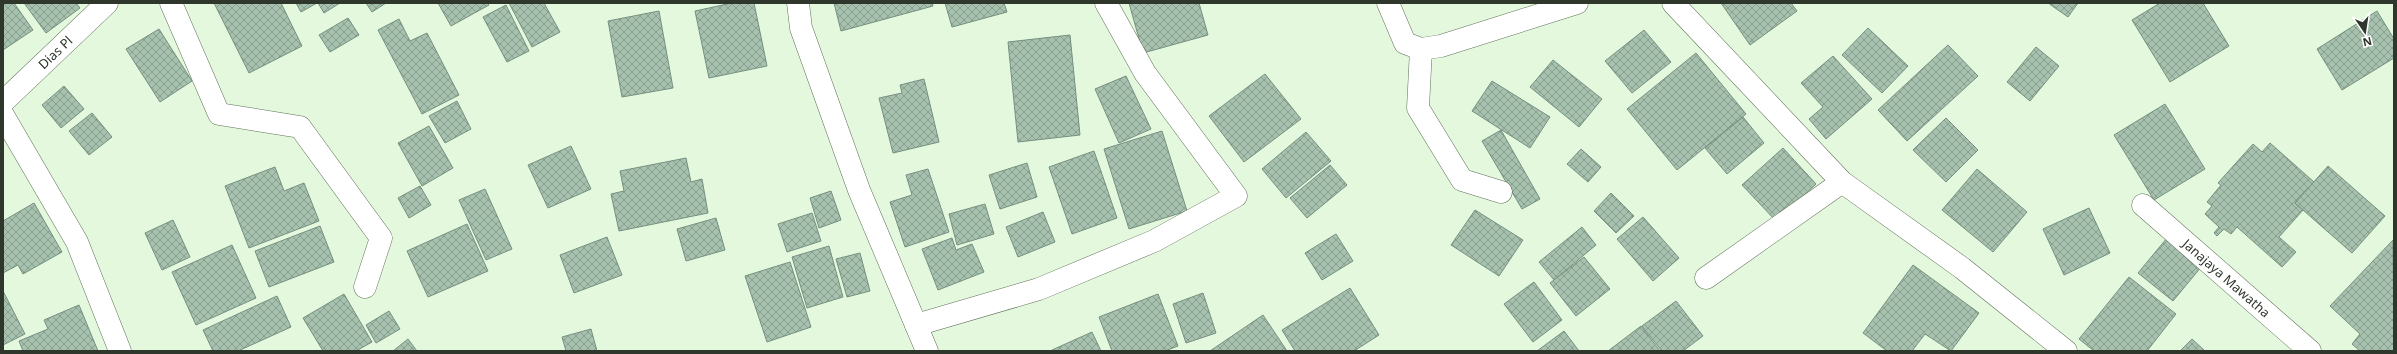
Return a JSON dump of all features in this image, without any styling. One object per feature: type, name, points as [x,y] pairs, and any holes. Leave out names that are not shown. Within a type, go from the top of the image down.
[{"type":"street","name":"Dias Pl","points":[[3,102],[107,3]]},
{"type":"street","points":[[171,3],[219,114],[300,127],[381,238],[365,287]]},
{"type":"street","points":[[798,3],[801,28],[859,190],[927,351]]},
{"type":"street","points":[[916,325],[1039,289],[1154,241],[1236,196],[1145,73],[1106,3]]},
{"type":"street","points":[[1388,3],[1405,43],[1421,49],[1440,46],[1577,3]]},
{"type":"street","points":[[1673,3],[1842,182],[1962,268],[2066,351]]},
{"type":"street","points":[[1421,49],[1418,108],[1462,180],[1501,192]]},
{"type":"street","points":[[3,115],[77,242],[120,351]]},
{"type":"street","points":[[1706,278],[1842,182]]},
{"type":"street","name":"Janajaya Mawatha","points":[[2143,205],[2310,351]]},
{"type":"building","points":[[3,3],[14,3],[33,30],[3,50]]},
{"type":"building","points":[[24,3],[76,3],[80,8],[46,33]]},
{"type":"building","points":[[214,3],[281,3],[302,46],[249,73]]},
{"type":"building","points":[[296,3],[317,3],[301,12]]},
{"type":"building","points":[[318,3],[340,3],[324,13]]},
{"type":"building","points":[[366,3],[386,3],[372,12]]},
{"type":"building","points":[[438,3],[487,3],[489,5],[451,26]]},
{"type":"building","points":[[509,3],[544,3],[560,32],[532,47]]},
{"type":"building","points":[[732,3],[754,3],[767,66],[709,78],[695,11]]},
{"type":"building","points":[[834,3],[932,3],[933,6],[841,31]]},
{"type":"building","points":[[945,3],[1004,3],[1007,12],[952,27]]},
{"type":"building","points":[[1129,3],[1199,3],[1208,35],[1143,53]]},
{"type":"building","points":[[1721,3],[1791,3],[1797,11],[1750,45]]},
{"type":"building","points":[[2048,3],[2078,3],[2068,17]]},
{"type":"building","points":[[2160,3],[2203,3],[2229,46],[2170,82],[2132,20]]},
{"type":"building","points":[[506,5],[529,51],[507,62],[483,17]]},
{"type":"building","points":[[659,11],[673,88],[622,97],[608,21]]},
{"type":"building","points":[[2377,11],[2394,39],[2394,58],[2342,90],[2317,49]]},
{"type":"building","points":[[348,18],[359,35],[330,52],[319,35]]},
{"type":"building","points":[[399,19],[410,41],[427,33],[459,95],[422,114],[378,30]]},
{"type":"building","points":[[1868,28],[1908,66],[1882,93],[1842,55]]},
{"type":"building","points":[[159,29],[192,81],[160,102],[126,49]]},
{"type":"building","points":[[1644,30],[1671,62],[1632,93],[1605,61]]},
{"type":"building","points":[[1070,35],[1080,135],[1018,142],[1008,42]]},
{"type":"building","points":[[1948,45],[1978,76],[1907,141],[1878,110]]},
{"type":"building","points":[[2036,47],[2059,66],[2030,101],[2007,82]]},
{"type":"building","points":[[1696,53],[1746,114],[1677,170],[1627,109]]},
{"type":"building","points":[[1833,56],[1872,99],[1826,139],[1809,119],[1823,107],[1801,83]]},
{"type":"building","points":[[1553,60],[1602,99],[1579,127],[1530,87]]},
{"type":"building","points":[[1265,74],[1301,119],[1244,162],[1209,116]]},
{"type":"building","points":[[1126,76],[1151,129],[1119,143],[1095,89]]},
{"type":"building","points":[[924,79],[939,142],[893,153],[879,98],[902,93],[900,85]]},
{"type":"building","points":[[1492,81],[1550,117],[1530,148],[1472,111]]},
{"type":"building","points":[[64,86],[84,109],[61,128],[42,105]]},
{"type":"building","points":[[457,101],[471,129],[445,143],[429,116]]},
{"type":"building","points":[[2165,104],[2205,169],[2154,200],[2114,135]]},
{"type":"building","points":[[92,113],[112,137],[89,155],[69,131]]},
{"type":"building","points":[[1743,117],[1764,143],[1727,174],[1705,148]]},
{"type":"building","points":[[1946,118],[1978,150],[1946,182],[1913,150]]},
{"type":"building","points":[[429,126],[453,168],[422,186],[398,143]]},
{"type":"building","points":[[1501,130],[1540,199],[1522,209],[1482,141]]},
{"type":"building","points":[[1162,131],[1187,211],[1129,229],[1104,149]]},
{"type":"building","points":[[1306,132],[1331,161],[1286,198],[1262,169]]},
{"type":"building","points":[[2270,143],[2314,182],[2295,203],[2303,210],[2279,237],[2296,252],[2282,267],[2237,227],[2231,234],[2224,229],[2217,236],[2214,233],[2219,227],[2205,214],[2212,206],[2207,202],[2221,185],[2218,183],[2253,144],[2262,152]]},
{"type":"building","points":[[571,146],[591,189],[548,208],[528,165]]},
{"type":"building","points":[[1783,148],[1816,184],[1776,221],[1742,185]]},
{"type":"building","points":[[1581,149],[1601,167],[1588,182],[1567,164]]},
{"type":"building","points":[[1094,151],[1117,218],[1072,234],[1049,167]]},
{"type":"building","points":[[686,158],[691,182],[702,179],[708,213],[619,231],[611,194],[624,191],[620,171]]},
{"type":"building","points":[[1027,163],[1037,197],[1000,209],[989,175]]},
{"type":"building","points":[[1330,165],[1347,185],[1307,218],[1290,198]]},
{"type":"building","points":[[2328,166],[2385,216],[2352,253],[2295,203]]},
{"type":"building","points":[[275,167],[284,191],[304,183],[319,221],[249,248],[225,186]]},
{"type":"building","points":[[928,169],[949,232],[905,247],[890,202],[912,195],[906,175]]},
{"type":"building","points":[[1977,169],[2027,212],[1993,252],[1942,210]]},
{"type":"building","points":[[420,186],[431,205],[409,218],[398,198]]},
{"type":"building","points":[[485,189],[512,249],[486,260],[459,200]]},
{"type":"building","points":[[831,191],[841,220],[819,228],[810,198]]},
{"type":"building","points":[[1611,193],[1634,216],[1616,233],[1594,211]]},
{"type":"building","points":[[34,203],[62,252],[23,274],[18,265],[3,273],[3,221]]},
{"type":"building","points":[[985,204],[994,234],[957,245],[949,214]]},
{"type":"building","points":[[2089,208],[2110,253],[2064,275],[2043,229]]},
{"type":"building","points":[[1475,210],[1523,240],[1499,276],[1451,245]]},
{"type":"building","points":[[1043,212],[1055,242],[1018,257],[1006,227]]},
{"type":"building","points":[[812,213],[821,241],[787,252],[778,224]]},
{"type":"building","points":[[1643,217],[1679,258],[1653,281],[1617,239]]},
{"type":"building","points":[[716,218],[725,250],[686,261],[677,229]]},
{"type":"building","points":[[173,220],[190,257],[162,270],[145,233]]},
{"type":"building","points":[[467,224],[488,271],[428,297],[407,251]]},
{"type":"building","points":[[320,226],[334,262],[269,287],[255,251]]},
{"type":"building","points":[[1582,227],[1596,245],[1554,280],[1539,262]]},
{"type":"building","points":[[1336,234],[1353,261],[1322,280],[1305,253]]},
{"type":"building","points":[[607,237],[622,275],[574,293],[560,255]]},
{"type":"building","points":[[952,238],[956,250],[972,244],[984,272],[938,290],[922,249]]},
{"type":"building","points":[[2167,238],[2202,266],[2173,301],[2138,273]]},
{"type":"building","points":[[2393,240],[2394,351],[2360,351],[2352,344],[2360,334],[2330,306]]},
{"type":"building","points":[[232,245],[256,298],[196,325],[172,272]]},
{"type":"building","points":[[829,246],[843,297],[807,308],[792,257]]},
{"type":"building","points":[[860,253],[870,291],[847,297],[836,259]]},
{"type":"building","points":[[1584,257],[1610,289],[1576,316],[1550,283]]},
{"type":"building","points":[[790,262],[811,327],[767,342],[745,276]]},
{"type":"building","points":[[1913,265],[1979,313],[1951,351],[1925,334],[1912,351],[1887,351],[1863,333]]},
{"type":"building","points":[[2129,277],[2176,314],[2147,351],[2094,351],[2079,339]]},
{"type":"building","points":[[1534,282],[1562,320],[1533,342],[1504,304]]},
{"type":"building","points":[[1350,288],[1379,335],[1354,351],[1295,351],[1282,330]]},
{"type":"building","points":[[3,291],[25,334],[3,345]]},
{"type":"building","points":[[1203,293],[1216,333],[1186,343],[1173,304]]},
{"type":"building","points":[[344,294],[372,342],[356,351],[323,351],[303,318]]},
{"type":"building","points":[[1158,294],[1178,346],[1165,351],[1112,351],[1099,317]]},
{"type":"building","points":[[277,296],[291,327],[238,351],[213,351],[203,330]]},
{"type":"building","points":[[1676,301],[1703,336],[1683,351],[1662,351],[1642,326]]},
{"type":"building","points":[[79,305],[98,351],[23,351],[19,341],[48,329],[44,320]]},
{"type":"building","points":[[389,311],[400,329],[376,343],[366,325]]},
{"type":"building","points":[[1263,315],[1287,351],[1210,351]]},
{"type":"building","points":[[1641,326],[1660,351],[1608,351]]},
{"type":"building","points":[[591,329],[597,351],[566,351],[562,337]]},
{"type":"building","points":[[1564,331],[1579,351],[1537,351]]},
{"type":"building","points":[[1092,332],[1101,351],[1052,351],[1052,350]]},
{"type":"building","points":[[408,339],[417,351],[393,351]]},
{"type":"building","points":[[2192,339],[2205,351],[2180,351]]}]
